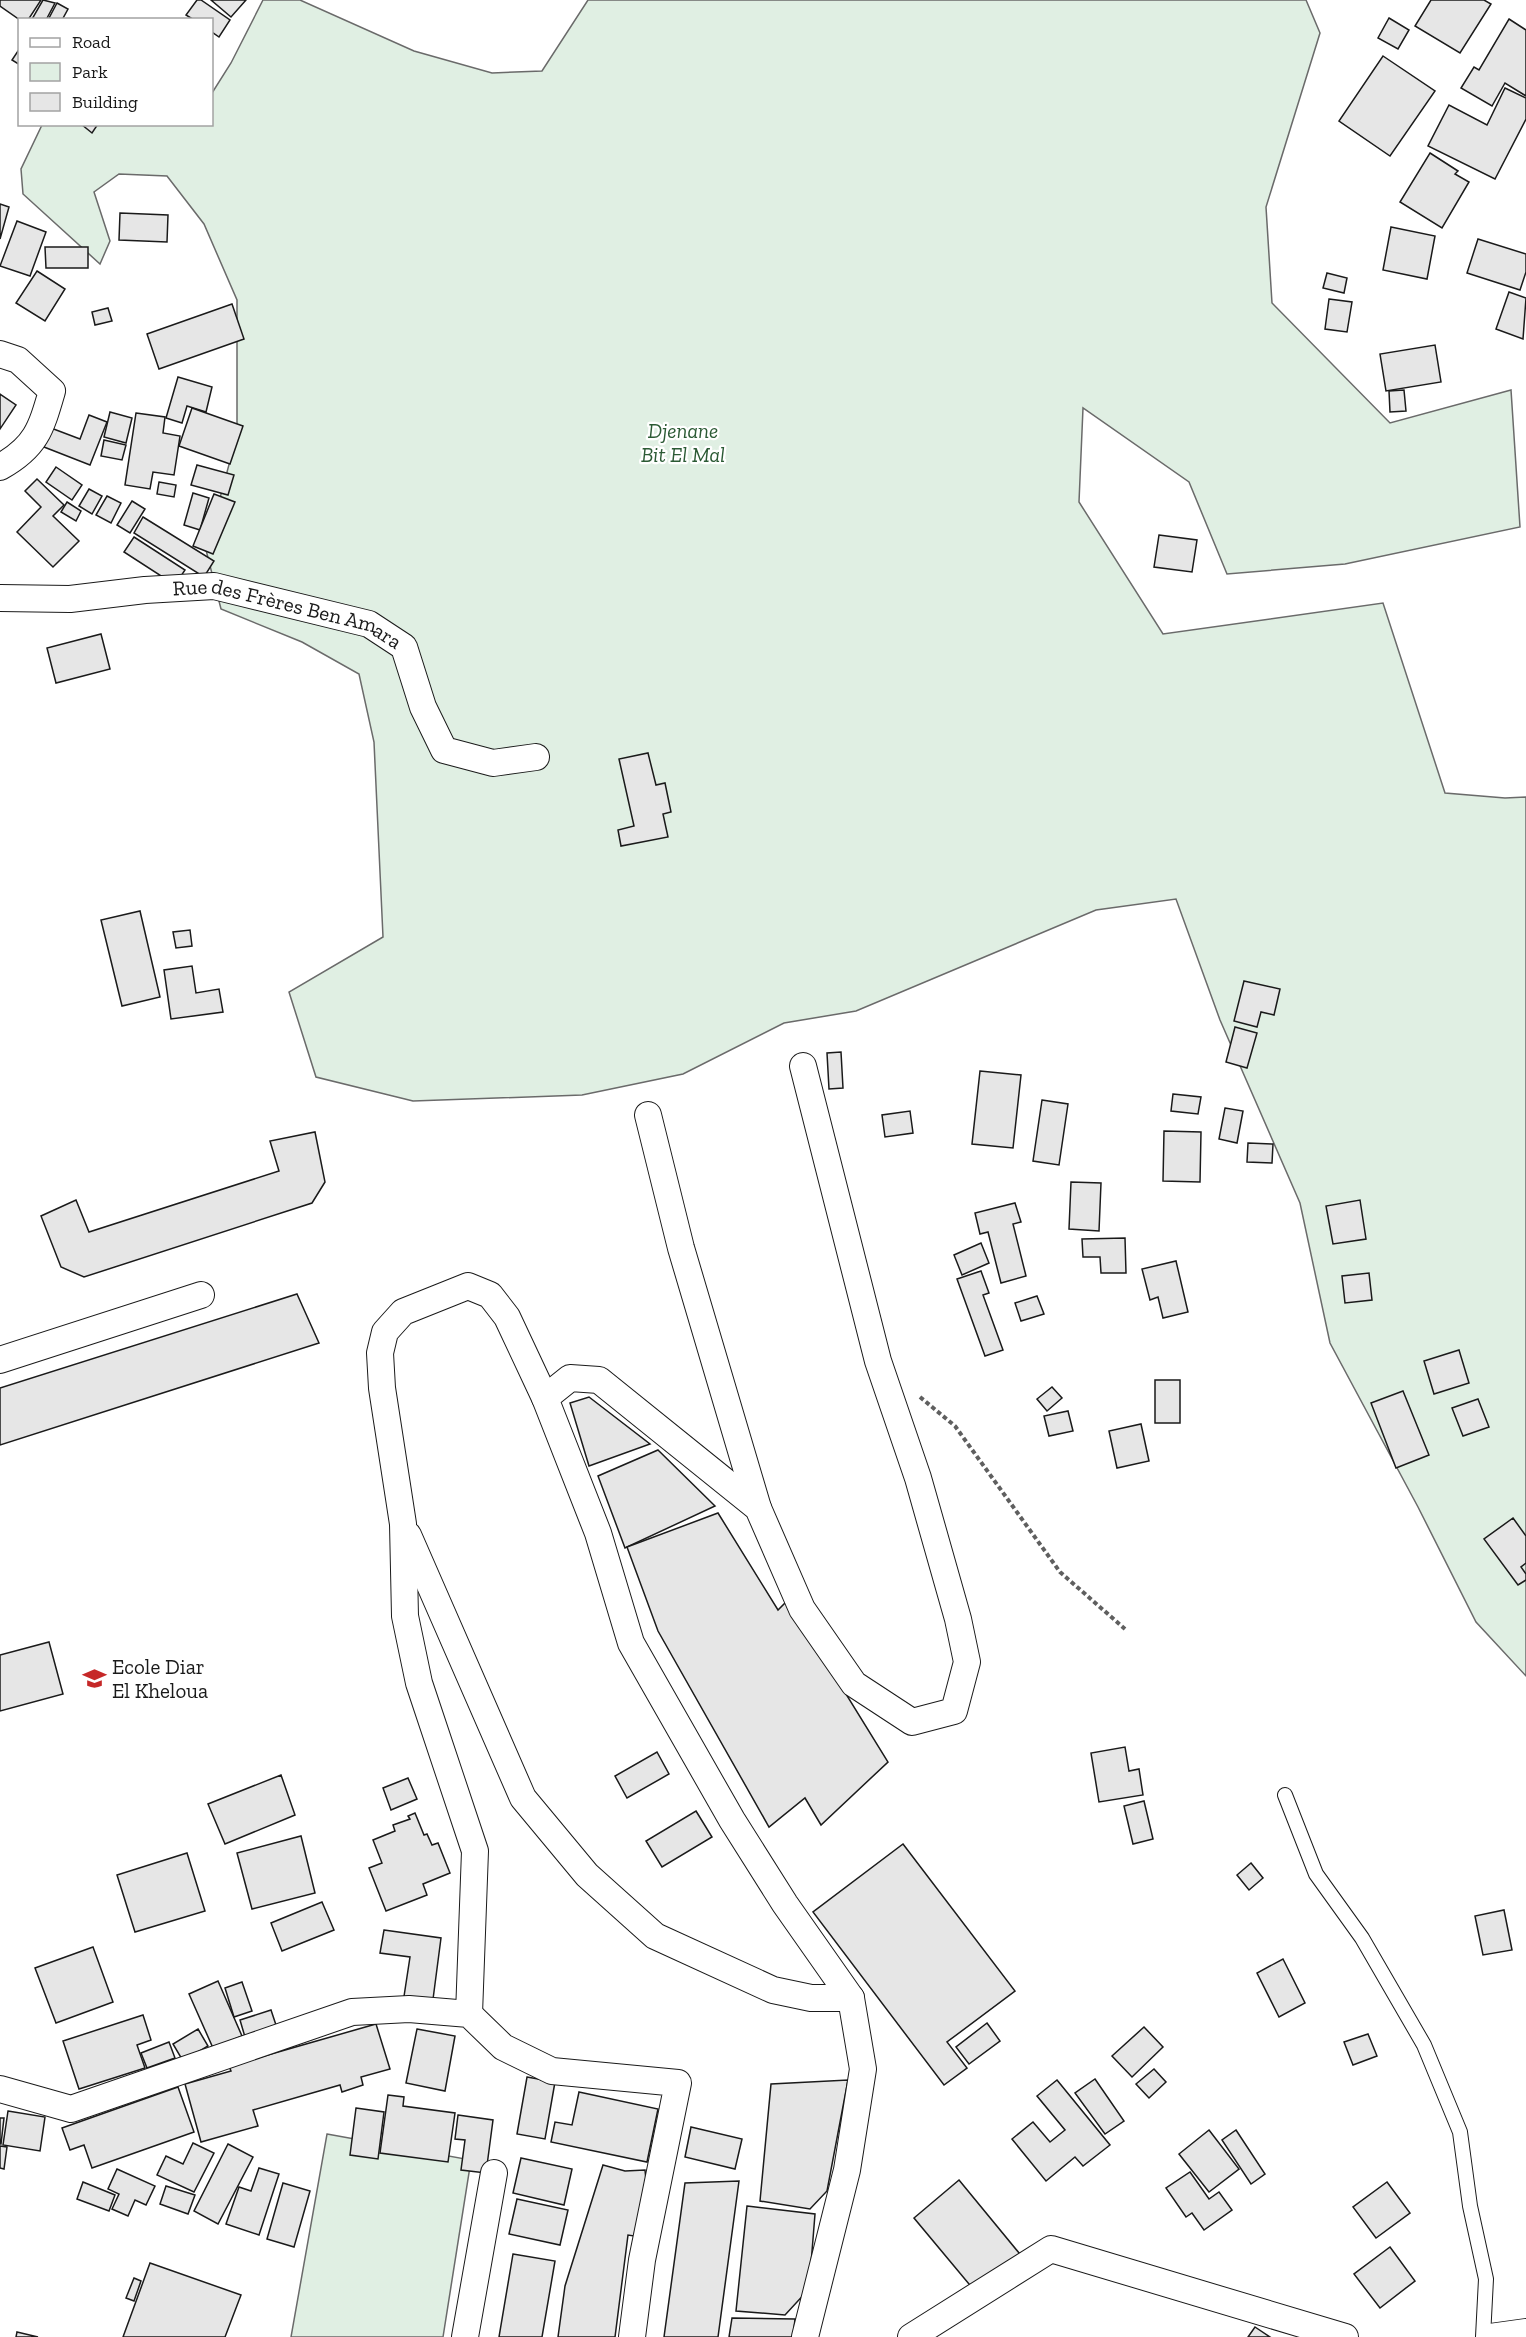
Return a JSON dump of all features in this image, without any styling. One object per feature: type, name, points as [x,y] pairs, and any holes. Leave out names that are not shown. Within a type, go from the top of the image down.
[{"type":"street","points":[[0,354],[18,360],[52,391],[45,414],[30,446],[0,467]]},
{"type":"street","name":"Rue des Frères Ben Amara","points":[[0,598],[70,599],[145,590],[214,586],[369,624],[404,647],[423,707],[444,750],[493,763],[536,757]]},
{"type":"street","points":[[648,1115],[681,1248],[758,1508],[802,1609],[854,1684],[912,1722],[954,1711],[967,1662],[960,1629],[918,1478],[878,1361],[803,1066]]},
{"type":"street","points":[[469,2014],[475,1851],[419,1683],[405,1616],[403,1524],[382,1388],[380,1353],[385,1332],[403,1311],[468,1286],[490,1295],[507,1317],[545,1398],[598,1533],[631,1642],[732,1820],[785,1904],[851,1998],[863,2069],[847,2170],[805,2337]]},
{"type":"street","points":[[0,1360],[201,1295]]},
{"type":"street","points":[[545,1398],[570,1378],[599,1380],[758,1508]]},
{"type":"street","points":[[403,1524],[523,1798],[587,1875],[655,1936],[773,1990],[810,1998],[851,1998]]},
{"type":"street","points":[[0,2089],[70,2109],[352,2012],[409,2009],[469,2014],[503,2047],[552,2071],[678,2083],[642,2260],[632,2337]]},
{"type":"street","points":[[465,2337],[494,2173]]},
{"type":"street","points":[[911,2337],[1051,2249],[1345,2337]]},
{"type":"street","points":[[1490,2337],[1526,2332]]},
{"type":"lane","points":[[1285,1795],[1316,1874],[1362,1938],[1424,2045],[1460,2132],[1470,2206],[1486,2279],[1484,2337]]},
{"type":"path","points":[[912,1390],[955,1426],[1060,1572],[1125,1629]]},
{"type":"green space","name":"Djenane Bit El Mal","points":[[263,0],[300,0],[414,51],[492,73],[542,71],[588,0],[1306,0],[1320,33],[1266,207],[1272,303],[1390,423],[1511,390],[1520,527],[1345,564],[1227,574],[1189,482],[1083,408],[1079,502],[1163,634],[1383,603],[1445,793],[1505,798],[1526,797],[1526,1676],[1476,1622],[1418,1507],[1330,1343],[1300,1203],[1220,1020],[1176,899],[1096,910],[856,1011],[784,1023],[683,1074],[582,1095],[413,1101],[316,1077],[289,992],[383,937],[374,742],[359,674],[302,642],[221,609],[206,550],[237,435],[237,300],[204,224],[167,176],[119,174],[94,192],[110,241],[100,264],[23,194],[21,169],[42,126],[213,126],[213,91],[231,63]]},
{"type":"green space","points":[[327,2134],[471,2160],[443,2337],[291,2337]]},
{"type":"building","points":[[0,0],[41,0],[29,18],[18,19],[0,6]]},
{"type":"building","points":[[43,0],[55,3],[47,18],[33,18]]},
{"type":"building","points":[[197,0],[201,0],[230,20],[219,37],[213,33],[213,18],[191,18],[186,15]]},
{"type":"building","points":[[211,0],[246,0],[231,17]]},
{"type":"building","points":[[1431,0],[1484,0],[1491,4],[1460,53],[1415,26]]},
{"type":"building","points":[[57,3],[68,9],[63,18],[49,18]]},
{"type":"building","points":[[1389,18],[1409,30],[1398,49],[1378,38]]},
{"type":"building","points":[[1509,19],[1526,30],[1526,96],[1505,83],[1492,106],[1461,88],[1474,67],[1479,70]]},
{"type":"building","points":[[18,51],[18,64],[12,60]]},
{"type":"building","points":[[1383,56],[1435,91],[1390,156],[1339,121]]},
{"type":"building","points":[[1505,88],[1526,98],[1526,119],[1495,179],[1428,146],[1449,105],[1487,125]]},
{"type":"building","points":[[83,126],[97,126],[92,133]]},
{"type":"building","points":[[1430,153],[1458,171],[1455,174],[1469,182],[1442,228],[1400,202]]},
{"type":"building","points":[[0,204],[9,207],[0,239]]},
{"type":"building","points":[[120,213],[168,215],[167,242],[119,240]]},
{"type":"building","points":[[17,221],[46,232],[30,276],[0,266]]},
{"type":"building","points":[[1391,227],[1435,236],[1427,279],[1383,270]]},
{"type":"building","points":[[1478,239],[1526,254],[1526,272],[1520,290],[1467,273]]},
{"type":"building","points":[[45,247],[88,247],[88,268],[46,268]]},
{"type":"building","points":[[37,271],[65,289],[45,321],[16,303]]},
{"type":"building","points":[[1327,273],[1347,278],[1344,293],[1323,288]]},
{"type":"building","points":[[1509,292],[1526,298],[1523,339],[1496,329]]},
{"type":"building","points":[[1329,299],[1352,302],[1347,332],[1325,329]]},
{"type":"building","points":[[232,304],[244,339],[159,369],[147,334]]},
{"type":"building","points":[[108,308],[112,321],[95,325],[92,312]]},
{"type":"building","points":[[1435,345],[1441,382],[1386,391],[1380,354]]},
{"type":"building","points":[[178,377],[212,387],[206,412],[187,406],[182,423],[166,418]]},
{"type":"building","points":[[1404,390],[1406,411],[1390,412],[1389,391]]},
{"type":"building","points":[[0,394],[16,405],[0,429]]},
{"type":"building","points":[[192,408],[243,426],[230,464],[179,446]]},
{"type":"building","points":[[110,412],[132,418],[126,443],[104,437]]},
{"type":"building","points":[[136,413],[165,417],[163,433],[180,436],[174,475],[153,472],[150,489],[125,485]]},
{"type":"building","points":[[89,415],[107,422],[90,465],[44,447],[51,428],[80,439]]},
{"type":"building","points":[[104,440],[126,445],[122,460],[101,456]]},
{"type":"building","points":[[197,465],[234,475],[228,495],[191,485]]},
{"type":"building","points":[[56,467],[82,485],[72,500],[46,482]]},
{"type":"building","points":[[37,479],[64,505],[53,516],[79,541],[53,567],[17,532],[41,507],[25,491]]},
{"type":"building","points":[[159,482],[176,485],[174,497],[157,494]]},
{"type":"building","points":[[89,489],[102,496],[92,514],[79,506]]},
{"type":"building","points":[[193,493],[209,498],[200,530],[184,525]]},
{"type":"building","points":[[214,494],[235,502],[213,554],[193,546]]},
{"type":"building","points":[[107,496],[121,503],[111,523],[96,515]]},
{"type":"building","points":[[132,501],[145,509],[130,533],[117,525]]},
{"type":"building","points":[[67,502],[81,511],[76,521],[61,512]]},
{"type":"building","points":[[143,517],[214,561],[204,577],[134,533]]},
{"type":"building","points":[[1159,535],[1197,540],[1192,572],[1154,567]]},
{"type":"building","points":[[134,537],[185,570],[175,585],[124,552]]},
{"type":"building","points":[[101,634],[110,669],[56,683],[47,648]]},
{"type":"building","points":[[648,753],[656,785],[665,783],[671,812],[663,814],[668,837],[621,846],[618,830],[634,826],[619,759]]},
{"type":"building","points":[[140,911],[160,997],[122,1006],[101,920]]},
{"type":"building","points":[[190,930],[192,946],[176,948],[173,932]]},
{"type":"building","points":[[192,966],[196,993],[219,989],[223,1012],[171,1019],[164,970]]},
{"type":"building","points":[[1244,981],[1280,989],[1274,1015],[1261,1012],[1257,1027],[1234,1021]]},
{"type":"building","points":[[1235,1027],[1257,1033],[1247,1068],[1226,1062]]},
{"type":"building","points":[[841,1052],[843,1088],[829,1089],[827,1053]]},
{"type":"building","points":[[980,1071],[1021,1075],[1013,1148],[972,1144]]},
{"type":"building","points":[[1173,1094],[1201,1097],[1198,1114],[1171,1111]]},
{"type":"building","points":[[1042,1100],[1068,1104],[1059,1165],[1033,1161]]},
{"type":"building","points":[[1225,1108],[1243,1111],[1237,1143],[1219,1139]]},
{"type":"building","points":[[910,1111],[913,1133],[885,1137],[882,1115]]},
{"type":"building","points":[[1164,1131],[1201,1132],[1200,1182],[1163,1181]]},
{"type":"building","points":[[315,1132],[325,1182],[312,1203],[84,1277],[61,1267],[41,1216],[76,1200],[89,1232],[279,1171],[270,1141]]},
{"type":"building","points":[[1248,1143],[1273,1144],[1272,1163],[1247,1162]]},
{"type":"building","points":[[1071,1182],[1101,1183],[1099,1231],[1069,1229]]},
{"type":"building","points":[[1360,1200],[1366,1239],[1333,1244],[1326,1206]]},
{"type":"building","points":[[1015,1203],[1021,1222],[1013,1224],[1026,1276],[1001,1283],[988,1232],[980,1234],[975,1213]]},
{"type":"building","points":[[1125,1238],[1126,1273],[1101,1273],[1100,1257],[1083,1257],[1082,1239]]},
{"type":"building","points":[[981,1243],[989,1263],[962,1275],[954,1255]]},
{"type":"building","points":[[1176,1261],[1188,1312],[1163,1318],[1158,1297],[1150,1300],[1142,1269]]},
{"type":"building","points":[[981,1271],[989,1293],[983,1295],[1003,1350],[985,1356],[957,1279]]},
{"type":"building","points":[[1369,1273],[1372,1300],[1345,1303],[1342,1276]]},
{"type":"building","points":[[297,1294],[319,1343],[0,1445],[0,1388]]},
{"type":"building","points":[[1037,1296],[1044,1314],[1021,1321],[1015,1303]]},
{"type":"building","points":[[1459,1350],[1469,1383],[1434,1394],[1424,1361]]},
{"type":"building","points":[[1155,1380],[1180,1380],[1180,1423],[1155,1423]]},
{"type":"building","points":[[1052,1387],[1062,1398],[1047,1411],[1037,1399]]},
{"type":"building","points":[[1403,1391],[1429,1455],[1396,1468],[1371,1403]]},
{"type":"building","points":[[589,1397],[650,1444],[589,1466],[570,1403]]},
{"type":"building","points":[[1478,1399],[1489,1427],[1463,1436],[1452,1408]]},
{"type":"building","points":[[1068,1411],[1073,1431],[1049,1436],[1044,1416]]},
{"type":"building","points":[[1141,1424],[1149,1461],[1117,1468],[1109,1431]]},
{"type":"building","points":[[658,1450],[715,1506],[625,1548],[598,1476]]},
{"type":"building","points":[[718,1513],[778,1610],[788,1600],[888,1762],[821,1825],[805,1798],[769,1827],[658,1631],[627,1547]]},
{"type":"building","points":[[1513,1518],[1526,1536],[1526,1563],[1521,1567],[1526,1574],[1526,1580],[1518,1585],[1484,1539]]},
{"type":"building","points":[[49,1642],[63,1694],[0,1711],[0,1655]]},
{"type":"building","points":[[1125,1747],[1129,1771],[1139,1769],[1143,1795],[1099,1802],[1091,1753]]},
{"type":"building","points":[[657,1752],[669,1774],[627,1798],[615,1776]]},
{"type":"building","points":[[281,1775],[295,1815],[225,1844],[208,1804]]},
{"type":"building","points":[[408,1778],[417,1799],[391,1810],[383,1788]]},
{"type":"building","points":[[1144,1801],[1153,1839],[1133,1844],[1124,1806]]},
{"type":"building","points":[[696,1811],[712,1837],[662,1867],[646,1841]]},
{"type":"building","points":[[415,1813],[424,1835],[427,1834],[432,1845],[438,1843],[450,1873],[423,1884],[427,1895],[386,1911],[369,1868],[382,1863],[373,1840],[395,1831],[393,1825],[410,1819],[408,1816]]},
{"type":"building","points":[[301,1836],[315,1893],[252,1909],[237,1853]]},
{"type":"building","points":[[903,1844],[1015,1991],[947,2042],[967,2068],[944,2085],[813,1912]]},
{"type":"building","points":[[187,1853],[205,1911],[135,1932],[117,1875]]},
{"type":"building","points":[[1251,1863],[1263,1878],[1249,1890],[1237,1875]]},
{"type":"building","points":[[322,1902],[334,1930],[282,1951],[271,1923]]},
{"type":"building","points":[[1504,1910],[1512,1950],[1483,1955],[1475,1916]]},
{"type":"building","points":[[384,1930],[441,1938],[432,2007],[403,2003],[410,1957],[380,1953]]},
{"type":"building","points":[[93,1947],[113,2002],[56,2023],[35,1968]]},
{"type":"building","points":[[1283,1959],[1305,2003],[1279,2017],[1257,1973]]},
{"type":"building","points":[[218,1981],[242,2036],[213,2048],[189,1994]]},
{"type":"building","points":[[242,1982],[252,2011],[234,2017],[225,1988]]},
{"type":"building","points":[[271,2010],[277,2028],[245,2037],[240,2020]]},
{"type":"building","points":[[143,2015],[151,2040],[137,2045],[145,2068],[79,2089],[63,2041]]},
{"type":"building","points":[[987,2023],[1000,2041],[969,2064],[956,2047]]},
{"type":"building","points":[[376,2024],[390,2069],[361,2077],[363,2085],[342,2092],[340,2085],[253,2110],[258,2126],[201,2142],[185,2084],[231,2071],[229,2066]]},
{"type":"building","points":[[1144,2027],[1163,2047],[1132,2077],[1112,2056]]},
{"type":"building","points":[[198,2029],[208,2046],[183,2061],[173,2044]]},
{"type":"building","points":[[417,2029],[455,2036],[445,2091],[406,2083]]},
{"type":"building","points":[[1368,2034],[1377,2056],[1353,2065],[1344,2042]]},
{"type":"building","points":[[169,2042],[175,2058],[147,2068],[141,2053]]},
{"type":"building","points":[[1154,2069],[1166,2082],[1149,2098],[1136,2084]]},
{"type":"building","points":[[527,2077],[555,2082],[545,2139],[517,2134]]},
{"type":"building","points":[[1095,2079],[1124,2121],[1105,2134],[1075,2093]]},
{"type":"building","points":[[848,2080],[827,2191],[810,2209],[760,2201],[771,2084]]},
{"type":"building","points":[[1057,2080],[1110,2145],[1083,2166],[1075,2157],[1046,2181],[1012,2139],[1033,2122],[1050,2142],[1065,2130],[1037,2096]]},
{"type":"building","points":[[178,2087],[194,2132],[92,2168],[84,2145],[70,2150],[62,2128]]},
{"type":"building","points":[[579,2092],[658,2109],[647,2162],[551,2142],[555,2122],[572,2125]]},
{"type":"building","points":[[388,2095],[404,2097],[403,2106],[455,2113],[448,2162],[380,2153]]},
{"type":"building","points":[[356,2108],[384,2112],[378,2159],[350,2155]]},
{"type":"building","points":[[8,2111],[45,2117],[40,2151],[3,2145]]},
{"type":"building","points":[[458,2115],[493,2120],[486,2173],[461,2170],[465,2140],[455,2139]]},
{"type":"building","points":[[0,2118],[4,2118],[1,2144],[0,2144]]},
{"type":"building","points":[[691,2127],[742,2139],[735,2169],[685,2157]]},
{"type":"building","points":[[1209,2130],[1239,2169],[1209,2192],[1179,2154]]},
{"type":"building","points":[[1236,2130],[1265,2174],[1251,2184],[1222,2140]]},
{"type":"building","points":[[193,2143],[214,2153],[194,2192],[157,2175],[166,2156],[183,2164]]},
{"type":"building","points":[[228,2144],[253,2157],[218,2224],[194,2211]]},
{"type":"building","points":[[0,2146],[7,2147],[4,2169],[0,2168]]},
{"type":"building","points":[[521,2158],[572,2169],[564,2205],[513,2193]]},
{"type":"building","points":[[603,2165],[625,2171],[645,2170],[647,2190],[634,2236],[628,2235],[615,2337],[558,2337],[565,2286]]},
{"type":"building","points":[[259,2168],[279,2174],[259,2235],[226,2224],[239,2187],[251,2191]]},
{"type":"building","points":[[117,2169],[155,2186],[146,2205],[135,2200],[128,2216],[112,2209],[119,2194],[108,2189]]},
{"type":"building","points":[[1190,2172],[1209,2199],[1219,2192],[1232,2210],[1204,2230],[1192,2213],[1186,2217],[1166,2188]]},
{"type":"building","points":[[959,2180],[1024,2259],[979,2296],[914,2218]]},
{"type":"building","points":[[739,2181],[718,2337],[664,2337],[685,2183]]},
{"type":"building","points":[[83,2182],[115,2195],[109,2211],[77,2199]]},
{"type":"building","points":[[1387,2182],[1410,2213],[1376,2238],[1353,2207]]},
{"type":"building","points":[[283,2183],[310,2191],[294,2247],[267,2239]]},
{"type":"building","points":[[166,2186],[195,2195],[188,2214],[160,2204]]},
{"type":"building","points":[[517,2199],[568,2210],[560,2245],[509,2234]]},
{"type":"building","points":[[747,2206],[815,2214],[809,2289],[785,2315],[736,2311]]},
{"type":"building","points":[[1390,2247],[1415,2281],[1380,2308],[1354,2274]]},
{"type":"building","points":[[513,2254],[555,2261],[542,2337],[499,2337]]},
{"type":"building","points":[[150,2263],[241,2295],[225,2337],[123,2337]]},
{"type":"building","points":[[134,2278],[141,2281],[134,2301],[126,2298]]},
{"type":"building","points":[[732,2318],[795,2319],[793,2337],[729,2337]]},
{"type":"building","points":[[1255,2327],[1270,2337],[1248,2337]]},
{"type":"building","points":[[17,2332],[38,2337],[16,2337]]},
{"type":"place","name":"Ecole Diar El Kheloua","points":[[94,1679]]}]
